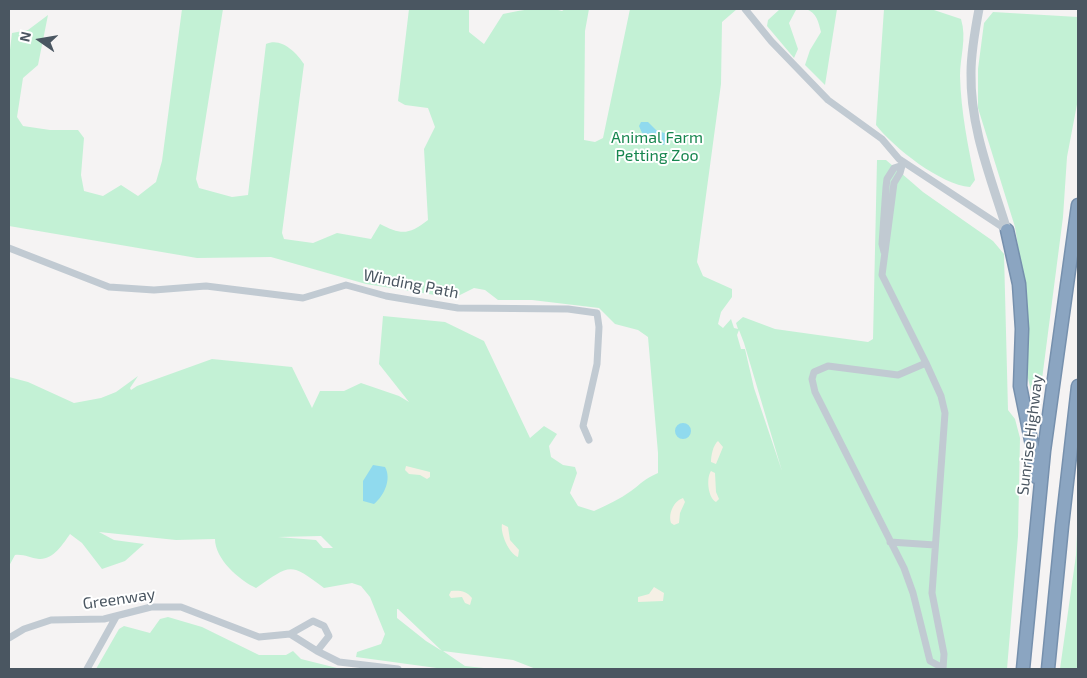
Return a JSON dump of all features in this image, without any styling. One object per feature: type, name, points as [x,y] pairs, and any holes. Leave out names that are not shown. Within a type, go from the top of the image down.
[{"type":"highway","name":"Sunrise Highway","points":[[1023,669],[1053,382],[1078,205]]},
{"type":"highway","points":[[1007,230],[1016,265],[1020,296],[1020,386],[1036,467],[1034,552]]},
{"type":"highway","points":[[1048,669],[1078,386]]},
{"type":"highway","points":[[1062,526],[1078,462]]},
{"type":"street","points":[[745,9],[771,41],[828,100],[882,139],[902,164],[1007,230]]},
{"type":"street","points":[[979,9],[971,68],[973,109],[980,148],[1007,230]]},
{"type":"street","points":[[902,164],[894,168],[887,179],[888,208],[882,244],[884,253],[882,275],[926,363],[941,396],[945,413],[932,593],[944,654],[943,669],[930,661],[913,593],[904,568],[815,392],[812,380],[814,372],[828,366],[898,375],[926,363]]},
{"type":"street","name":"Winding Path","points":[[9,248],[109,287],[154,290],[206,286],[303,298],[346,285],[386,296],[458,308],[568,309],[597,313],[599,327],[597,364],[583,426],[590,440]]},
{"type":"street","points":[[890,542],[935,544]]},
{"type":"street","name":"Greenway","points":[[9,638],[24,629],[51,620],[116,617],[151,607],[181,607],[259,637],[290,634],[313,621],[324,626],[329,636],[317,651]]},
{"type":"street","points":[[87,669],[116,617]]},
{"type":"street","points":[[290,634],[339,662],[398,669]]},
{"type":"green space","name":"Animal Farm Petting Zoo","points":[[540,8],[562,11],[565,9],[589,9],[585,31],[584,140],[595,142],[603,138],[630,9],[737,9],[722,22],[721,84],[697,262],[703,276],[732,289],[732,297],[721,312],[718,324],[723,328],[731,319],[734,328],[738,329],[736,323],[743,317],[775,329],[868,342],[873,339],[877,160],[886,160],[923,192],[993,241],[1004,254],[1008,410],[1015,419],[1020,438],[1018,536],[1007,669],[536,669],[513,660],[443,651],[465,666],[493,669],[444,669],[356,657],[357,652],[381,644],[385,634],[370,597],[361,586],[352,583],[324,588],[303,573],[290,569],[276,574],[256,588],[242,580],[223,561],[216,547],[215,539],[176,540],[99,532],[114,540],[144,544],[125,561],[102,569],[82,543],[70,534],[57,551],[49,557],[39,559],[15,555],[9,566],[9,377],[28,382],[74,403],[101,398],[116,392],[138,376],[130,388],[131,390],[137,386],[212,359],[292,367],[312,408],[320,391],[344,391],[361,383],[399,396],[409,402],[379,364],[383,316],[445,322],[484,341],[530,438],[544,426],[557,434],[549,446],[551,457],[563,465],[575,467],[577,473],[570,493],[578,506],[594,511],[622,497],[646,479],[658,473],[648,337],[638,330],[615,324],[599,308],[532,300],[498,300],[485,290],[474,288],[454,298],[366,284],[271,257],[197,258],[9,226],[9,58],[12,33],[28,30],[48,15],[38,65],[23,78],[17,117],[23,126],[50,130],[78,130],[84,138],[81,175],[84,191],[103,196],[121,185],[138,196],[156,182],[162,161],[182,9],[223,9],[196,179],[199,188],[232,197],[248,195],[266,44],[277,42],[283,44],[297,55],[304,64],[282,233],[284,239],[313,243],[337,233],[371,239],[380,224],[399,232],[405,232],[428,220],[424,149],[435,127],[428,108],[405,105],[398,101],[409,9],[469,9],[469,32],[484,44],[503,14]],"holes":[[[739,330],[744,343],[782,471],[754,388],[745,349],[741,349],[737,335]],[[321,536],[333,548],[323,548],[316,540],[278,537]],[[398,609],[442,651],[426,641],[397,618]]]},
{"type":"green space","points":[[780,9],[800,9],[796,10],[789,23],[798,49],[794,58],[767,26],[768,20]]},
{"type":"green space","points":[[806,9],[837,9],[825,85],[805,65],[810,50],[821,32],[815,15]]},
{"type":"green space","points":[[884,9],[931,9],[961,19],[963,26],[960,76],[962,103],[967,142],[975,180],[970,187],[958,185],[932,173],[894,144],[876,125]]},
{"type":"green space","points":[[993,12],[1078,17],[1078,99],[1067,157],[1063,217],[1041,387],[1032,395],[1025,366],[1020,259],[1015,227],[978,108],[978,69],[984,23]]},
{"type":"green space","points":[[1078,513],[1078,669],[1060,669],[1076,555]]},
{"type":"green space","points":[[168,617],[202,627],[259,655],[286,655],[293,651],[301,659],[341,669],[96,669],[119,629],[124,626],[150,633],[160,619]]},
{"type":"sand","points":[[718,441],[723,447],[716,464],[711,462],[711,460]]},
{"type":"sand","points":[[406,466],[430,472],[430,477],[427,479],[420,475],[409,474],[405,470]]},
{"type":"sand","points":[[711,471],[715,473],[716,492],[719,499],[716,502],[711,496],[709,488],[709,474]]},
{"type":"sand","points":[[683,498],[685,502],[680,513],[679,523],[674,525],[670,519],[671,511],[674,505]]},
{"type":"sand","points":[[502,524],[508,527],[510,540],[519,550],[518,557],[511,552],[506,543],[502,533]]},
{"type":"sand","points":[[654,587],[664,593],[663,601],[638,602],[638,597],[649,594]]},
{"type":"sand","points":[[451,591],[460,591],[468,594],[472,598],[470,605],[465,603],[462,597],[451,598],[449,595]]},
{"type":"water","points":[[641,122],[648,122],[656,130],[667,134],[664,145],[657,144],[652,137],[642,133],[639,126]]},
{"type":"water","points":[[683,423],[689,425],[691,431],[689,437],[683,439],[677,437],[675,431],[677,425]]},
{"type":"water","points":[[373,465],[385,467],[388,477],[384,492],[374,504],[363,501],[363,481]]}]
